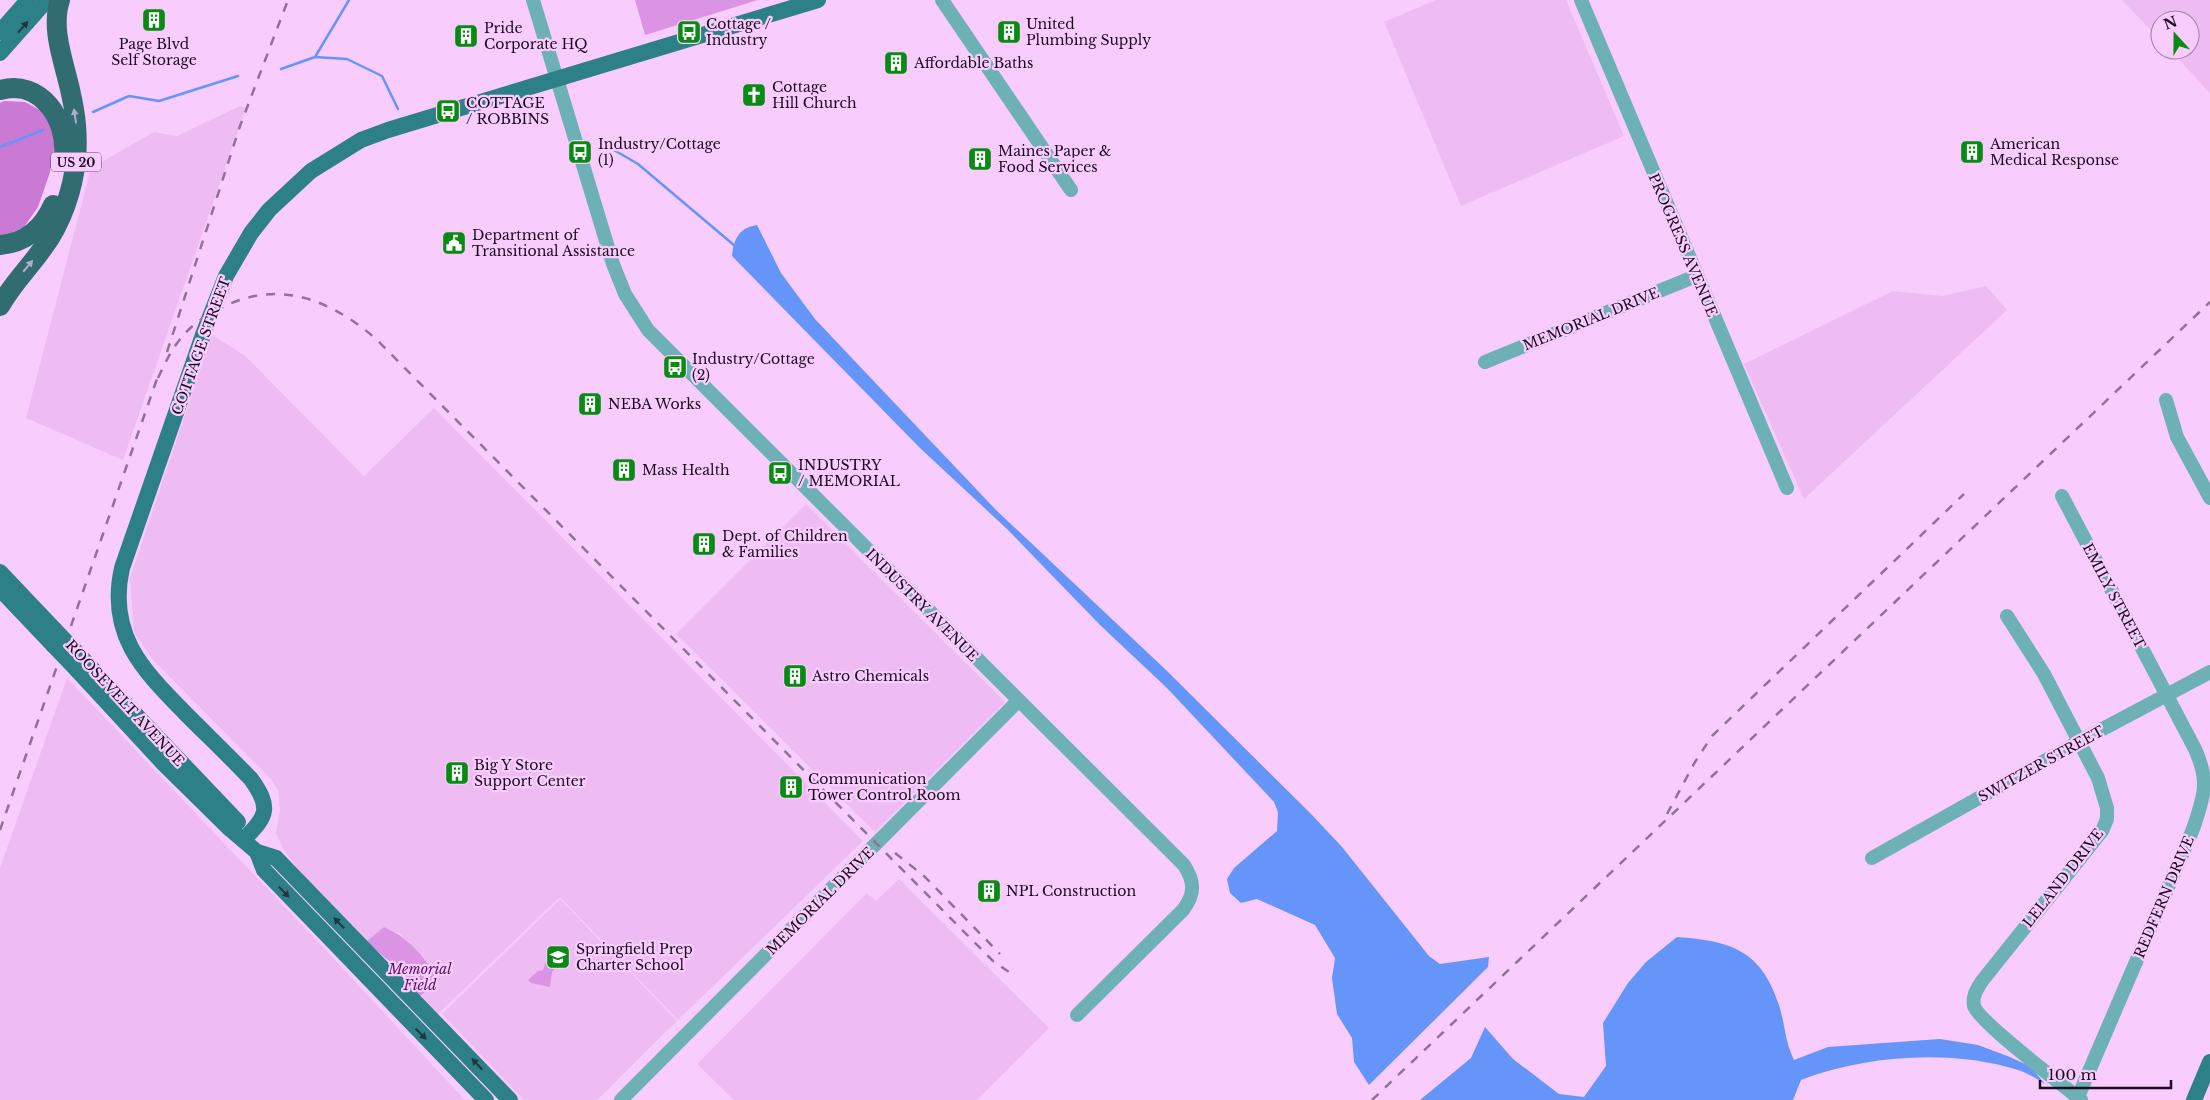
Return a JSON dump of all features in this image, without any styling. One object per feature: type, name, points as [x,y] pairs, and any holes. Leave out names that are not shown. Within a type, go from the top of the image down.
[{"type":"highway","name":"US 20","points":[[0,306],[10,288],[49,239],[65,206],[74,175],[77,146],[76,123],[57,31],[57,14],[60,0]]},
{"type":"highway","points":[[0,90],[12,88],[25,91],[46,102],[56,113],[61,125],[65,149],[58,190],[45,221],[25,238],[0,245]]},
{"type":"main road","points":[[0,32],[28,0]]},
{"type":"main road","points":[[0,53],[47,0]]},
{"type":"main road","name":"COTTAGE STREET","points":[[244,839],[263,816],[265,808],[263,795],[251,779],[139,664],[124,633],[119,607],[122,568],[215,302],[237,255],[268,210],[311,171],[337,153],[361,140],[558,77],[818,0]]},
{"type":"main road","name":"ROOSEVELT AVENUE","points":[[0,572],[9,592],[238,821],[244,839],[257,852],[264,870],[486,1100]]},
{"type":"main road","name":"ROOSEVELT AVENUE","points":[[257,852],[276,858],[510,1100]]},
{"type":"main road","points":[[346,956],[359,944]]},
{"type":"main road","points":[[406,1019],[419,1007]]},
{"type":"main road","points":[[2194,1100],[2210,1062]]},
{"type":"street","name":"INDUSTRY AVENUE","points":[[533,0],[558,77],[613,264],[625,294],[648,330],[1184,865],[1190,874],[1192,884],[1191,899],[1183,910],[1077,1015]]},
{"type":"street","points":[[942,0],[1071,190]]},
{"type":"street","name":"PROGRESS AVENUE","points":[[1580,0],[1787,488]]},
{"type":"street","name":"MEMORIAL DRIVE","points":[[1485,362],[1696,276]]},
{"type":"street","points":[[2166,400],[2177,437],[2210,498]]},
{"type":"street","name":"EMILY STREET","points":[[2062,496],[2167,695]]},
{"type":"street","name":"LELAND DRIVE","points":[[2007,616],[2044,674],[2080,741],[2105,793],[2107,819],[2102,831],[1982,980],[1974,995],[1974,1005],[1979,1016],[1994,1030],[2079,1099]]},
{"type":"street","name":"SWITZER STREET","points":[[1872,858],[2080,741],[2210,672]]},
{"type":"street","name":"REDFERN DRIVE","points":[[2079,1099],[2176,869],[2204,796],[2206,782],[2200,760],[2167,695]]},
{"type":"street","name":"MEMORIAL DRIVE","points":[[621,1100],[1018,701]]},
{"type":"shaded area","points":[[1436,0],[1566,0],[1624,136],[1461,206],[1384,22]]},
{"type":"shaded area","points":[[2122,0],[2210,0],[2210,93],[2179,60],[2200,60],[2200,10],[2150,10],[2150,29]]},
{"type":"shaded area","points":[[4,101],[25,102],[45,113],[56,138],[50,172],[38,207],[24,227],[3,237],[0,236],[0,103]]},
{"type":"shaded area","points":[[240,106],[246,108],[123,460],[26,418],[91,168],[154,132],[177,136]]},
{"type":"shaded area","points":[[1986,286],[2007,310],[1804,499],[1744,364],[1893,291],[1943,296]]},
{"type":"shaded area","name":"Big Y Store Support Center","points":[[212,335],[244,355],[364,476],[434,408],[863,841],[678,1020],[560,897],[438,1014],[421,995],[439,979],[424,958],[400,934],[384,927],[367,941],[306,880],[283,849],[276,833],[280,809],[278,790],[270,778],[154,661],[134,633],[130,578]]},
{"type":"shaded area","points":[[806,504],[1005,702],[875,832],[676,634]]},
{"type":"shaded area","points":[[67,678],[322,946],[465,1100],[0,1100],[0,868]]},
{"type":"shaded area","points":[[899,879],[1049,1028],[977,1100],[734,1100],[697,1064],[867,893],[876,901]]},
{"type":"shaded area","name":"Springfield Prep Charter School","points":[[560,899],[677,1021],[597,1100],[524,1100],[442,1014]]},
{"type":"green space","points":[[635,0],[758,0],[645,35]]},
{"type":"green space","name":"Memorial Field","points":[[384,927],[409,942],[440,979],[419,997],[402,972],[367,941]]},
{"type":"green space","points":[[554,954],[561,960],[552,972],[550,987],[531,983],[528,980],[538,971],[543,970],[546,961],[555,962],[557,959]]},
{"type":"water","points":[[757,225],[781,273],[815,319],[996,510],[1166,670],[1313,816],[1342,847],[1429,956],[1440,964],[1489,957],[1488,967],[1369,1085],[1354,1062],[1352,1038],[1337,1014],[1332,978],[1335,958],[1315,925],[1257,899],[1241,903],[1230,893],[1227,879],[1234,868],[1277,831],[1278,812],[1274,802],[1167,688],[1100,625],[1007,529],[920,448],[732,256],[736,239],[742,231]]},
{"type":"water","points":[[1677,937],[1728,946],[1742,952],[1753,960],[1772,986],[1794,1060],[1828,1047],[1940,1039],[1978,1045],[2010,1057],[2031,1067],[2045,1084],[2022,1071],[1992,1063],[1937,1057],[1880,1060],[1826,1072],[1801,1080],[1793,1100],[1420,1100],[1471,1058],[1485,1027],[1513,1059],[1559,1094],[1584,1097],[1606,1066],[1603,1023],[1628,983],[1646,962]]},
{"type":"waterway","points":[[315,57],[349,0]]},
{"type":"waterway","points":[[281,69],[315,57],[347,59],[382,76],[398,109]]},
{"type":"waterway","points":[[93,112],[129,96],[159,101],[238,76]]},
{"type":"waterway","points":[[0,147],[43,130]]},
{"type":"waterway","points":[[602,143],[638,164],[735,246]]},
{"type":"railway","points":[[167,352],[240,126],[288,0]]},
{"type":"railway","points":[[158,378],[172,351],[191,328],[219,309],[241,300],[262,295],[282,294],[302,297],[340,313],[358,325],[376,339],[993,961],[1009,972]]},
{"type":"railway","points":[[1372,1100],[2210,302]]},
{"type":"railway","points":[[0,830],[159,373]]},
{"type":"railway","points":[[1667,814],[1695,762],[1712,736],[1964,494]]},
{"type":"railway","points":[[895,853],[923,875],[1000,954]]},
{"type":"place","name":"Page Blvd Self Storage","points":[[154,20]]},
{"type":"place","name":"Cottage / Industry","points":[[689,32]]},
{"type":"place","name":"United Plumbing Supply","points":[[1009,32]]},
{"type":"place","name":"Pride Corporate HQ","points":[[466,36]]},
{"type":"place","name":"Affordable Baths","points":[[896,63]]},
{"type":"place","name":"Cottage Hill Church","points":[[754,95]]},
{"type":"place","name":"COTTAGE / ROBBINS","points":[[448,111]]},
{"type":"place","name":"Industry/Cottage (1)","points":[[580,152]]},
{"type":"place","name":"American Medical Response","points":[[1972,152]]},
{"type":"place","name":"Maines Paper & Food Services","points":[[980,159]]},
{"type":"place","name":"Department of Transitional Assistance","points":[[454,243]]},
{"type":"place","name":"Industry/Cottage (2)","points":[[675,367]]},
{"type":"place","name":"NEBA Works","points":[[590,404]]},
{"type":"place","name":"Mass Health","points":[[624,470]]},
{"type":"place","name":"INDUSTRY / MEMORIAL","points":[[780,473]]},
{"type":"place","name":"Dept. of Children & Families","points":[[704,544]]},
{"type":"place","name":"Astro Chemicals","points":[[795,676]]},
{"type":"place","name":"Big Y Store Support Center","points":[[457,773]]},
{"type":"place","name":"Communication Tower Control Room","points":[[791,787]]},
{"type":"place","name":"NPL Construction","points":[[989,891]]},
{"type":"place","name":"Springfield Prep Charter School","points":[[558,957]]}]
